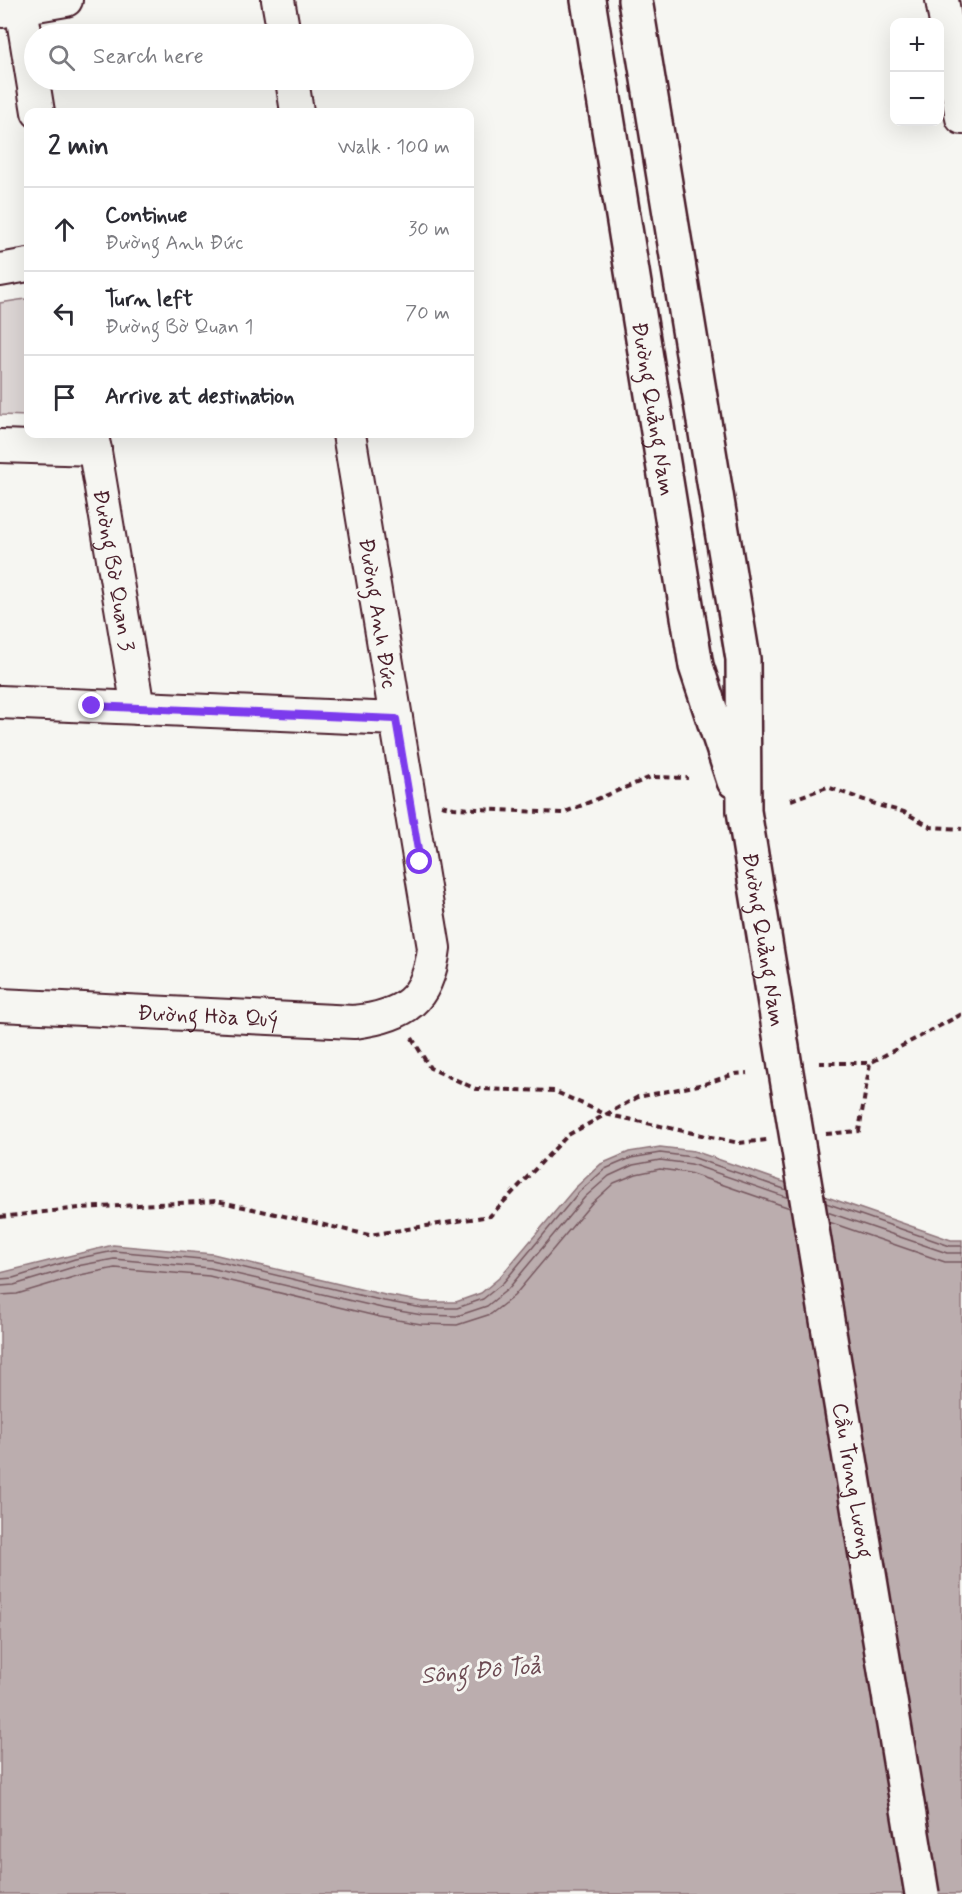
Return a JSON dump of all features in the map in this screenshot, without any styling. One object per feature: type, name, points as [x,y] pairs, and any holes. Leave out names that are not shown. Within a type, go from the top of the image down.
[{"type":"main road","name":"Đường Quảng Nam","points":[[588,0],[696,666],[744,811]]},
{"type":"main road","name":"Đường Quảng Nam","points":[[635,0],[743,659],[744,811],[784,1066]]},
{"type":"main road","name":"Cầu Trung Lương","points":[[784,1066],[922,1894]]},
{"type":"street","points":[[24,59],[10,9],[66,0]]},
{"type":"street","points":[[279,0],[283,24]]},
{"type":"street","points":[[942,0],[962,115]]},
{"type":"street","points":[[33,90],[38,108]]},
{"type":"street","points":[[294,90],[296,108]]},
{"type":"street","points":[[0,270],[24,266]]},
{"type":"street","name":"Đường Anh Đức","points":[[350,438],[434,948],[432,966],[426,984],[405,1007]]},
{"type":"street","points":[[0,446],[93,441]]},
{"type":"street","name":"Đường Bờ Quan 3","points":[[93,441],[138,708]]},
{"type":"street","points":[[0,702],[396,719]]},
{"type":"street","name":"Đường Hòa Quý","points":[[0,1005],[354,1022],[376,1019],[405,1007]]},
{"type":"path","points":[[410,799],[454,808],[563,813],[651,777],[688,778]]},
{"type":"path","points":[[791,800],[827,787],[904,812],[931,827],[962,829]]},
{"type":"path","points":[[405,1007],[430,1068],[476,1089],[554,1091],[605,1114]]},
{"type":"path","points":[[819,1063],[870,1063]]},
{"type":"path","points":[[0,1217],[80,1208],[217,1201],[369,1235],[490,1216],[568,1135],[605,1114],[638,1097],[748,1073]]},
{"type":"shaded area","points":[[24,299],[24,416],[0,415],[0,303]]},
{"type":"water","name":"Sông Đô Toả","points":[[660,1147],[694,1151],[951,1240],[962,1240],[962,1894],[0,1894],[0,1273],[113,1245],[213,1254],[385,1295],[424,1302],[456,1302],[481,1293],[499,1278],[575,1188],[601,1164],[629,1152]]},
{"type":"route","points":[[92,706],[396,719],[420,862]]}]
